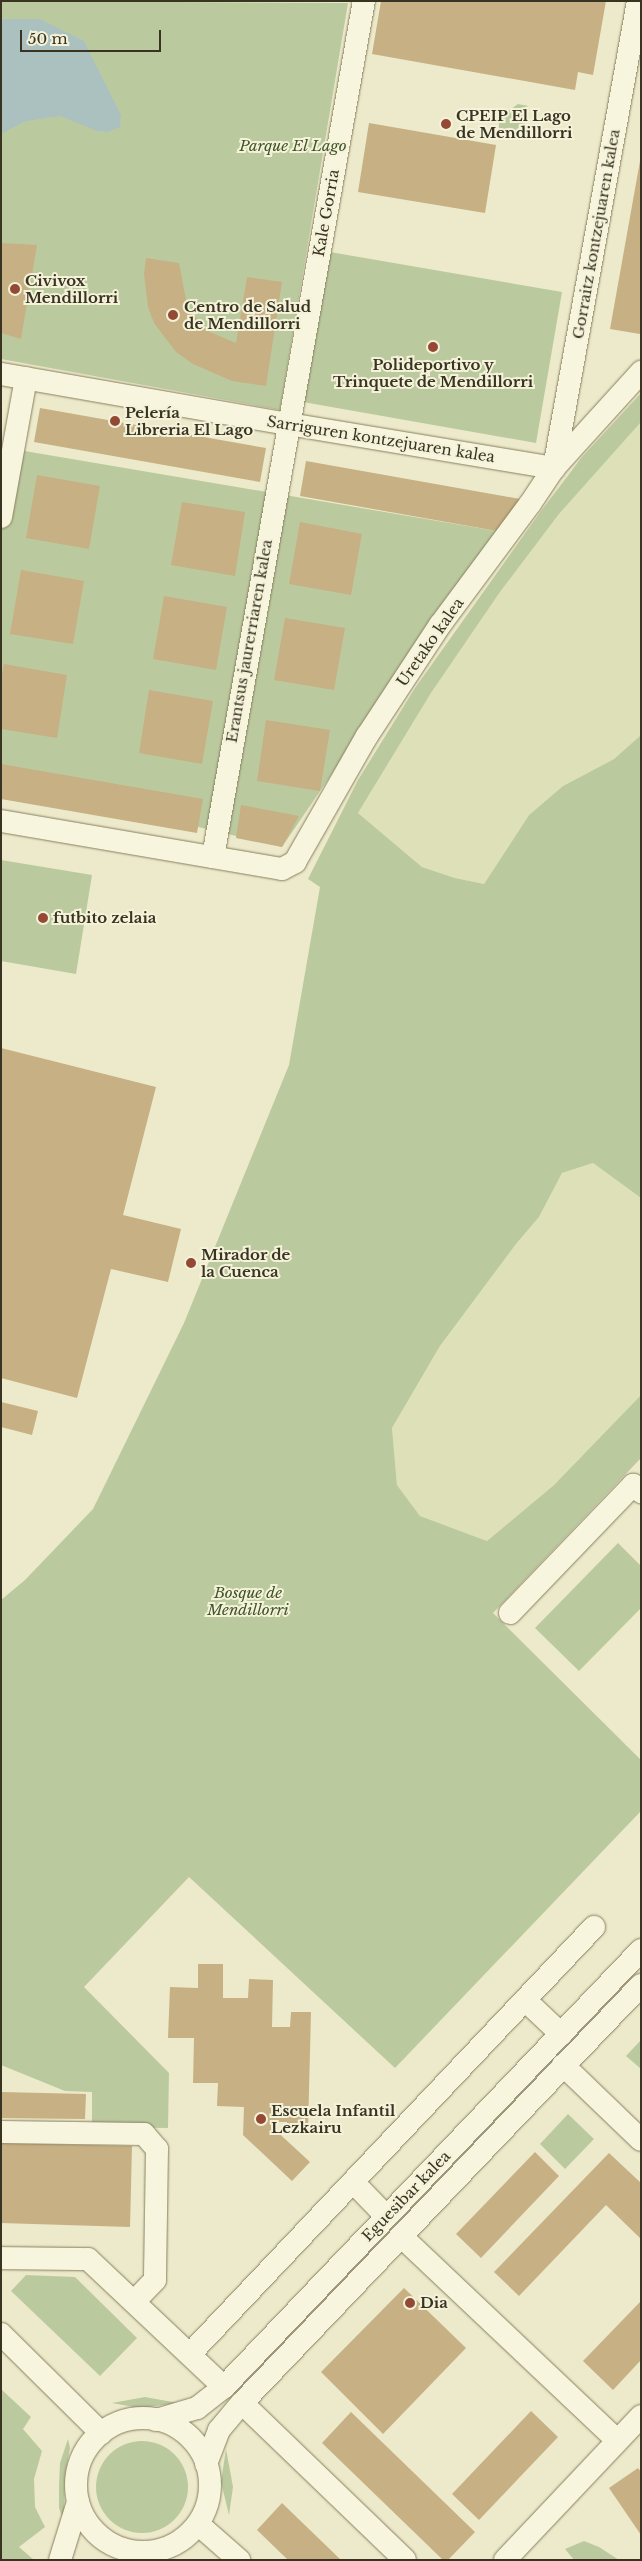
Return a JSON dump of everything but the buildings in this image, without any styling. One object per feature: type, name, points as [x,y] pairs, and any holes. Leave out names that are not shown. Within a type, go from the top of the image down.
[{"type":"street","name":"Kale Gorria","points":[[288,424],[364,1]]},
{"type":"street","name":"Gorraitz kontzejuaren kalea","points":[[554,468],[638,1]]},
{"type":"street","name":"Uretako kalea","points":[[1,821],[282,869],[295,862],[367,736],[440,625],[530,504],[554,468],[641,372]]},
{"type":"street","name":"Sarriguren kontzejuaren kalea","points":[[1,374],[554,468]]},
{"type":"street","points":[[1,517],[26,378]]},
{"type":"street","name":"Erantsus jaurerriaren kalea","points":[[213,857],[288,424]]},
{"type":"street","points":[[510,1613],[633,1485],[641,1492]]},
{"type":"street","points":[[190,2354],[594,1927]]},
{"type":"street","name":"Eguesibar kalea","points":[[156,2420],[197,2408],[224,2387],[641,1950]]},
{"type":"street","name":"Eguesibar kalea","points":[[206,2464],[219,2430],[242,2403],[641,1985]]},
{"type":"street","points":[[525,2000],[561,2034]]},
{"type":"street","points":[[563,2066],[641,2140]]},
{"type":"street","points":[[1,2132],[144,2134],[157,2149],[155,2280],[134,2302]]},
{"type":"street","points":[[352,2182],[386,2216]]},
{"type":"street","points":[[401,2236],[617,2440]]},
{"type":"street","points":[[1,2258],[88,2259],[224,2387]]},
{"type":"street","points":[[1,2334],[101,2433]]},
{"type":"street","points":[[242,2403],[405,2560]]},
{"type":"street","points":[[505,2560],[641,2416]]},
{"type":"street","points":[[156,2420],[178,2428],[195,2444],[206,2464],[210,2484],[208,2498],[198,2524],[185,2537],[169,2547],[152,2552],[124,2556],[98,2535],[85,2520],[78,2502],[76,2483],[79,2464],[88,2447],[101,2433],[118,2423],[156,2420]]},
{"type":"street","points":[[60,2560],[78,2502]]},
{"type":"street","points":[[198,2524],[239,2560]]},
{"type":"green space","name":"Parque El Lago","points":[[1,1],[348,3],[280,410],[1,359]]},
{"type":"green space","points":[[518,104],[528,106],[524,134],[499,131],[499,118]]},
{"type":"green space","name":"Polideportivo y Trinquete de Mendillorri","points":[[330,252],[562,292],[536,443],[303,402]]},
{"type":"green space","name":"Bosque de Mendillorri","points":[[641,393],[641,422],[559,514],[500,592],[431,693],[358,813],[422,867],[455,878],[484,884],[529,815],[563,786],[614,759],[641,735],[641,1198],[593,1163],[562,1173],[539,1217],[516,1244],[440,1346],[392,1428],[397,1485],[420,1516],[487,1541],[554,1485],[641,1395],[641,1458],[493,1613],[641,1760],[641,1811],[395,2068],[189,1877],[84,1987],[169,2073],[168,2128],[92,2127],[92,2092],[65,2091],[1,2065],[1,1600],[25,1580],[93,1509],[184,1323],[289,1065],[320,887],[308,879],[358,780],[415,688],[541,511],[582,457]]},
{"type":"green space","points":[[641,422],[641,735],[614,759],[563,786],[529,815],[484,884],[455,878],[422,867],[358,813],[431,693],[500,592],[559,514]]},
{"type":"green space","points":[[1,447],[497,531],[282,847],[1,780]]},
{"type":"green space","name":"futbito zelaia","points":[[1,860],[92,875],[76,974],[1,961]]},
{"type":"green space","points":[[593,1163],[641,1198],[641,1395],[554,1485],[487,1541],[420,1516],[397,1485],[392,1428],[440,1346],[516,1244],[539,1217],[562,1173]]},
{"type":"green space","points":[[618,1543],[641,1566],[641,1608],[579,1671],[535,1628]]},
{"type":"green space","points":[[641,2040],[641,2069],[626,2056]]},
{"type":"green space","points":[[568,2114],[594,2139],[565,2169],[540,2144]]},
{"type":"green space","points":[[26,2275],[75,2277],[137,2338],[100,2376],[11,2291]]},
{"type":"green space","points":[[1,2389],[31,2417],[23,2429],[42,2451],[34,2479],[35,2507],[45,2527],[19,2547],[34,2560],[1,2560]]},
{"type":"green space","points":[[145,2397],[178,2403],[140,2408],[112,2403]]},
{"type":"green space","points":[[68,2439],[70,2448],[65,2476],[64,2522],[59,2508],[60,2463]]},
{"type":"green space","points":[[142,2441],[160,2444],[175,2454],[185,2469],[188,2487],[185,2505],[175,2520],[160,2530],[142,2533],[124,2530],[109,2520],[99,2505],[96,2487],[99,2469],[109,2454],[124,2444]]},
{"type":"green space","points":[[226,2449],[233,2487],[229,2515],[221,2482]]},
{"type":"green space","points":[[584,2541],[599,2547],[619,2560],[574,2560],[565,2549]]},
{"type":"water","points":[[1,19],[40,19],[84,41],[121,115],[120,127],[108,132],[97,131],[60,116],[26,121],[1,134]]},
{"type":"place","name":"CPEIP El Lago de Mendillorri","points":[[446,124]]},
{"type":"place","name":"Civivox Mendillorri","points":[[15,289]]},
{"type":"place","name":"Centro de Salud de Mendillorri","points":[[173,315]]},
{"type":"place","name":"Polideportivo y Trinquete de Mendillorri","points":[[433,347]]},
{"type":"place","name":"Pelería Libreria El Lago","points":[[115,421]]},
{"type":"place","name":"futbito zelaia","points":[[43,918]]},
{"type":"place","name":"Mirador de la Cuenca","points":[[191,1263]]},
{"type":"place","name":"Escuela Infantil Lezkairu","points":[[261,2119]]},
{"type":"place","name":"Dia","points":[[410,2303]]}]
